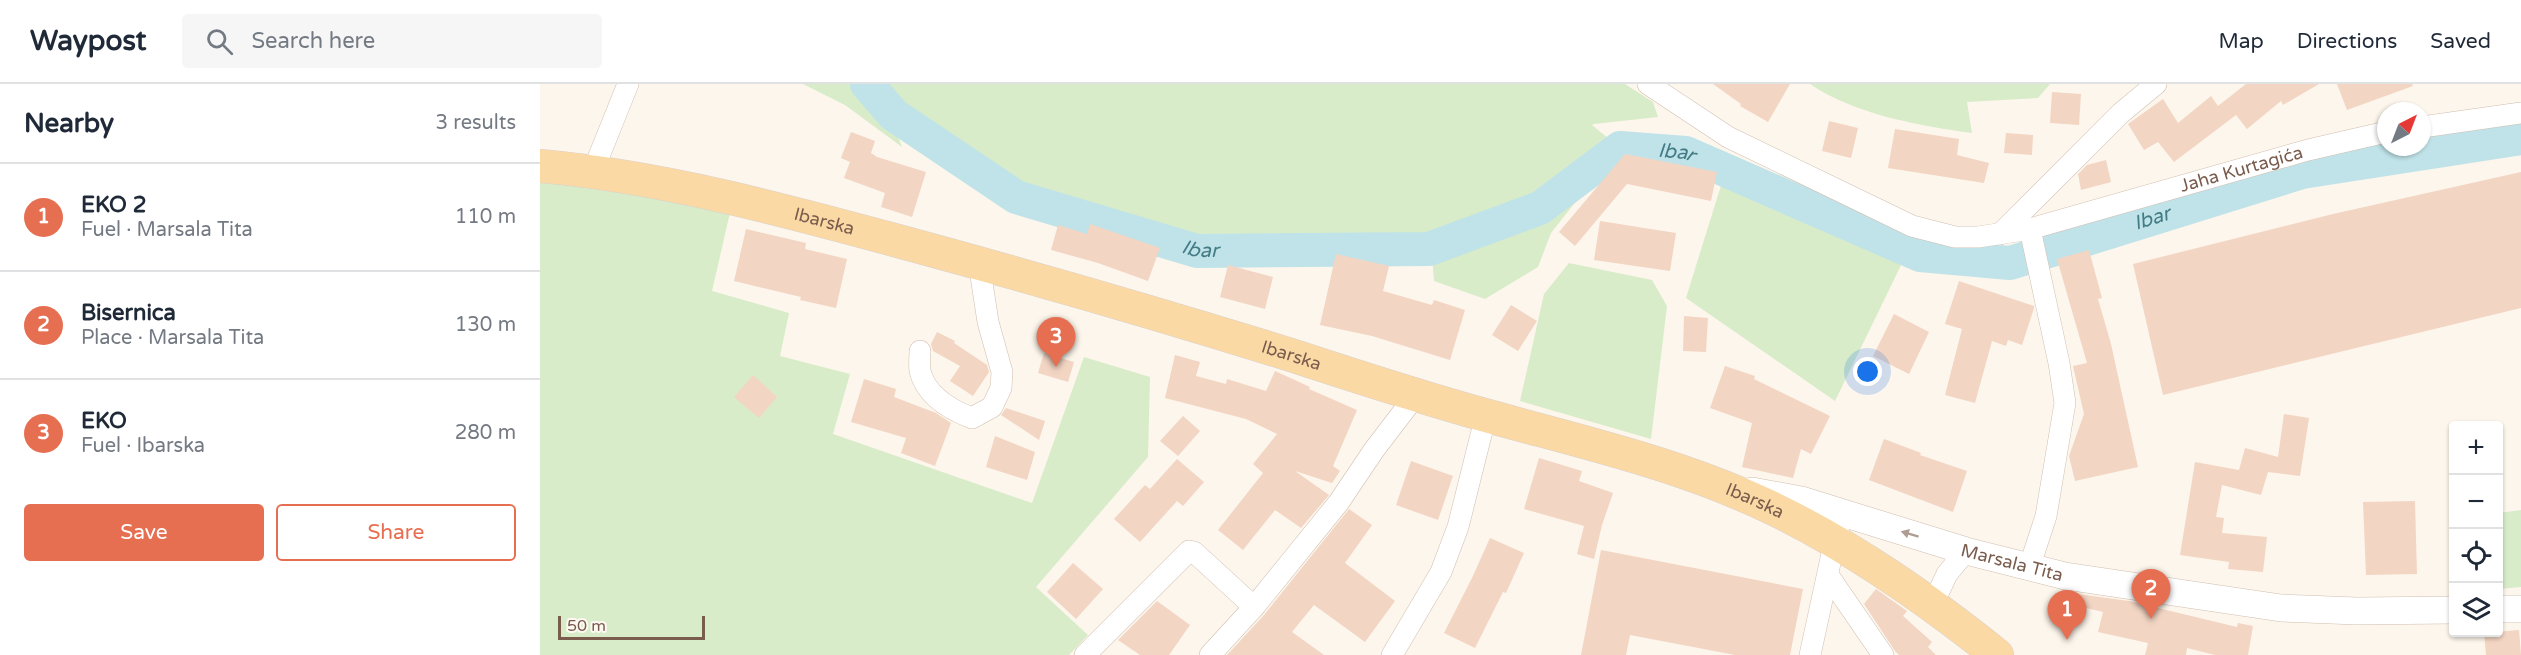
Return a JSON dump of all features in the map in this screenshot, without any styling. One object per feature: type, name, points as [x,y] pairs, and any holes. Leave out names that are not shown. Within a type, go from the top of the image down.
[{"type":"main road","name":"Ibarska","points":[[540,166],[593,171],[763,205],[1141,308],[1416,395],[1635,455],[1720,485],[1775,509],[1843,528],[1997,655]]},
{"type":"street","points":[[593,171],[628,84]]},
{"type":"street","name":"Jaha Kurtagića","points":[[1648,84],[1728,137],[1912,226],[1955,237],[2000,234],[2031,239],[2308,150],[2377,134]]},
{"type":"street","points":[[2000,234],[2121,114],[2156,84]]},
{"type":"street","points":[[2431,126],[2521,113]]},
{"type":"street","points":[[2029,568],[2046,516],[2065,403],[2059,363],[2031,239]]},
{"type":"street","points":[[920,351],[920,371],[933,394],[951,410],[972,418],[992,407],[1001,388],[1002,372],[988,322],[980,263]]},
{"type":"street","points":[[1210,655],[1254,607],[1339,502],[1374,450],[1416,395]]},
{"type":"street","points":[[1392,655],[1441,572],[1458,527],[1486,415]]},
{"type":"street","points":[[1810,655],[1827,575],[1843,528]]},
{"type":"street","name":"Marsala Tita","points":[[1843,528],[1966,551],[2029,568],[2154,591],[2281,608],[2357,611],[2449,610]]},
{"type":"street","points":[[1085,655],[1190,551],[1194,552],[1254,607]]},
{"type":"street","points":[[1933,604],[1947,574],[1966,551]]},
{"type":"street","points":[[1827,575],[1883,655]]},
{"type":"street","points":[[2503,609],[2521,609]]},
{"type":"green space","points":[[803,84],[858,84],[895,128],[902,147],[845,105]]},
{"type":"green space","points":[[883,84],[1625,84],[1653,102],[1658,117],[1592,125],[1614,143],[1534,199],[1427,242],[1200,243],[1024,186],[904,109]]},
{"type":"green space","points":[[1810,84],[2050,84],[2038,98],[1967,102],[1972,133],[1931,127],[1867,111]]},
{"type":"green space","points":[[540,175],[732,204],[712,291],[789,313],[780,356],[850,374],[833,434],[1032,503],[1084,357],[1150,377],[1148,457],[1036,587],[1088,635],[1069,655],[540,655]]},
{"type":"green space","points":[[1596,176],[1551,233],[1538,267],[1485,299],[1434,281],[1432,257],[1541,218]]},
{"type":"green space","points":[[1723,179],[1904,259],[1835,401],[1686,298]]},
{"type":"green space","points":[[1569,263],[1652,280],[1667,306],[1651,439],[1520,401],[1544,294]]},
{"type":"green space","points":[[2521,510],[2521,587],[2503,589],[2503,512]]},
{"type":"building","points":[[1713,84],[1790,84],[1768,122],[1740,106],[1741,104]]},
{"type":"building","points":[[2246,84],[2319,84],[2283,105],[2281,101],[2247,129],[2236,115],[2174,162],[2158,142],[2144,150],[2128,124],[2163,99],[2178,123],[2211,96],[2218,106]]},
{"type":"building","points":[[2337,84],[2412,84],[2413,86],[2347,110]]},
{"type":"building","points":[[2052,92],[2081,94],[2079,125],[2050,123]]},
{"type":"building","points":[[1829,121],[1858,128],[1851,158],[1822,151]]},
{"type":"building","points":[[1895,129],[1959,139],[1957,155],[1989,163],[1984,183],[1888,168]]},
{"type":"building","points":[[851,132],[875,141],[871,153],[877,157],[926,172],[912,217],[881,207],[885,193],[844,178],[850,162],[841,158]]},
{"type":"building","points":[[2006,133],[2033,135],[2032,155],[2004,153]]},
{"type":"building","points":[[1625,154],[1717,172],[1711,201],[1627,184],[1575,246],[1559,232]]},
{"type":"building","points":[[2106,160],[2111,182],[2081,190],[2078,174],[2087,165]]},
{"type":"building","points":[[2521,172],[2521,308],[2163,395],[2133,264],[2333,214]]},
{"type":"building","points":[[1600,221],[1676,233],[1670,271],[1594,260]]},
{"type":"building","points":[[1090,224],[1160,248],[1148,281],[1098,263],[1051,250],[1058,225],[1087,234]]},
{"type":"building","points":[[746,229],[806,243],[805,249],[847,259],[836,308],[734,281]]},
{"type":"building","points":[[2089,250],[2102,298],[2098,299],[2111,344],[2138,467],[2075,481],[2069,456],[2084,414],[2073,366],[2087,363],[2057,259]]},
{"type":"building","points":[[1336,254],[1389,266],[1383,291],[1432,305],[1434,300],[1465,310],[1450,360],[1372,336],[1320,325]]},
{"type":"building","points":[[1228,265],[1273,277],[1265,309],[1220,297]]},
{"type":"building","points":[[1959,281],[2034,306],[2022,345],[2008,340],[2006,346],[1992,341],[1975,403],[1945,395],[1962,329],[1945,324]]},
{"type":"building","points":[[1511,305],[1537,321],[1518,351],[1492,335]]},
{"type":"building","points":[[1894,314],[1929,332],[1909,374],[1873,356]]},
{"type":"building","points":[[1684,316],[1708,318],[1706,352],[1683,351]]},
{"type":"building","points":[[937,332],[955,341],[954,343],[987,365],[989,372],[973,396],[950,381],[960,366],[933,351],[931,344]]},
{"type":"building","points":[[1044,353],[1074,362],[1068,382],[1038,373]]},
{"type":"building","points":[[1175,355],[1200,362],[1196,376],[1226,384],[1227,379],[1266,391],[1275,371],[1357,410],[1333,466],[1340,471],[1332,483],[1295,471],[1329,495],[1301,528],[1275,510],[1243,550],[1218,530],[1263,473],[1253,464],[1277,434],[1246,419],[1165,398]]},
{"type":"building","points":[[1725,366],[1755,376],[1754,379],[1830,416],[1811,454],[1801,449],[1793,478],[1742,467],[1752,423],[1710,408]]},
{"type":"building","points":[[753,375],[777,397],[759,418],[734,397]]},
{"type":"building","points":[[864,379],[896,389],[894,397],[936,413],[951,423],[935,466],[901,453],[906,438],[851,422]]},
{"type":"building","points":[[1006,408],[1045,421],[1039,440],[1001,415]]},
{"type":"building","points":[[2284,414],[2309,418],[2300,476],[2268,472],[2261,495],[2222,485],[2216,517],[2224,518],[2222,533],[2267,537],[2263,572],[2228,569],[2229,562],[2180,555],[2195,462],[2239,470],[2245,448],[2278,457]]},
{"type":"building","points":[[1183,416],[1200,431],[1178,456],[1160,441]]},
{"type":"building","points":[[995,436],[1035,452],[1027,480],[986,467]]},
{"type":"building","points":[[1884,439],[1921,453],[1920,455],[1967,471],[1953,512],[1869,480]]},
{"type":"building","points":[[1539,458],[1582,471],[1579,481],[1613,493],[1594,559],[1577,554],[1584,526],[1524,509]]},
{"type":"building","points":[[1177,459],[1204,482],[1183,506],[1177,501],[1140,542],[1114,519],[1145,485],[1150,489]]},
{"type":"building","points":[[1411,461],[1453,476],[1438,520],[1396,505]]},
{"type":"building","points":[[2415,501],[2417,574],[2366,575],[2363,502]]},
{"type":"building","points":[[1349,509],[1372,525],[1345,563],[1395,601],[1365,642],[1314,605],[1292,632],[1324,655],[1227,655],[1264,615]]},
{"type":"building","points":[[1490,538],[1524,553],[1506,593],[1503,592],[1475,648],[1444,633]]},
{"type":"building","points":[[1601,550],[1803,589],[1790,655],[1735,655],[1630,635],[1626,655],[1581,655]]},
{"type":"building","points":[[1073,563],[1103,589],[1076,619],[1047,592]]},
{"type":"building","points":[[1876,589],[1907,611],[1903,616],[1932,642],[1928,647],[1936,655],[1899,655],[1895,651],[1864,604]]},
{"type":"building","points":[[2063,592],[2129,601],[2237,627],[2238,623],[2253,626],[2248,655],[2215,655],[2187,648],[2186,655],[2145,655],[2148,643],[2098,632],[2103,612],[2061,602]]},
{"type":"building","points":[[1157,601],[1190,625],[1169,655],[1140,655],[1118,640]]},
{"type":"building","points":[[2519,630],[2521,655],[2486,655],[2484,637],[2503,637],[2503,631]]},
{"type":"waterway","name":"Ibar","points":[[867,84],[894,115],[1016,197],[1197,251],[1429,249],[1540,208],[1620,148],[1686,153],[1920,255],[2010,263],[2302,172],[2521,138]]},
{"type":"place","name":"EKO","points":[[1056,367]]},
{"type":"place","name":"Bisernica","points":[[2151,619]]},
{"type":"place","name":"EKO 2","points":[[2067,640]]}]
